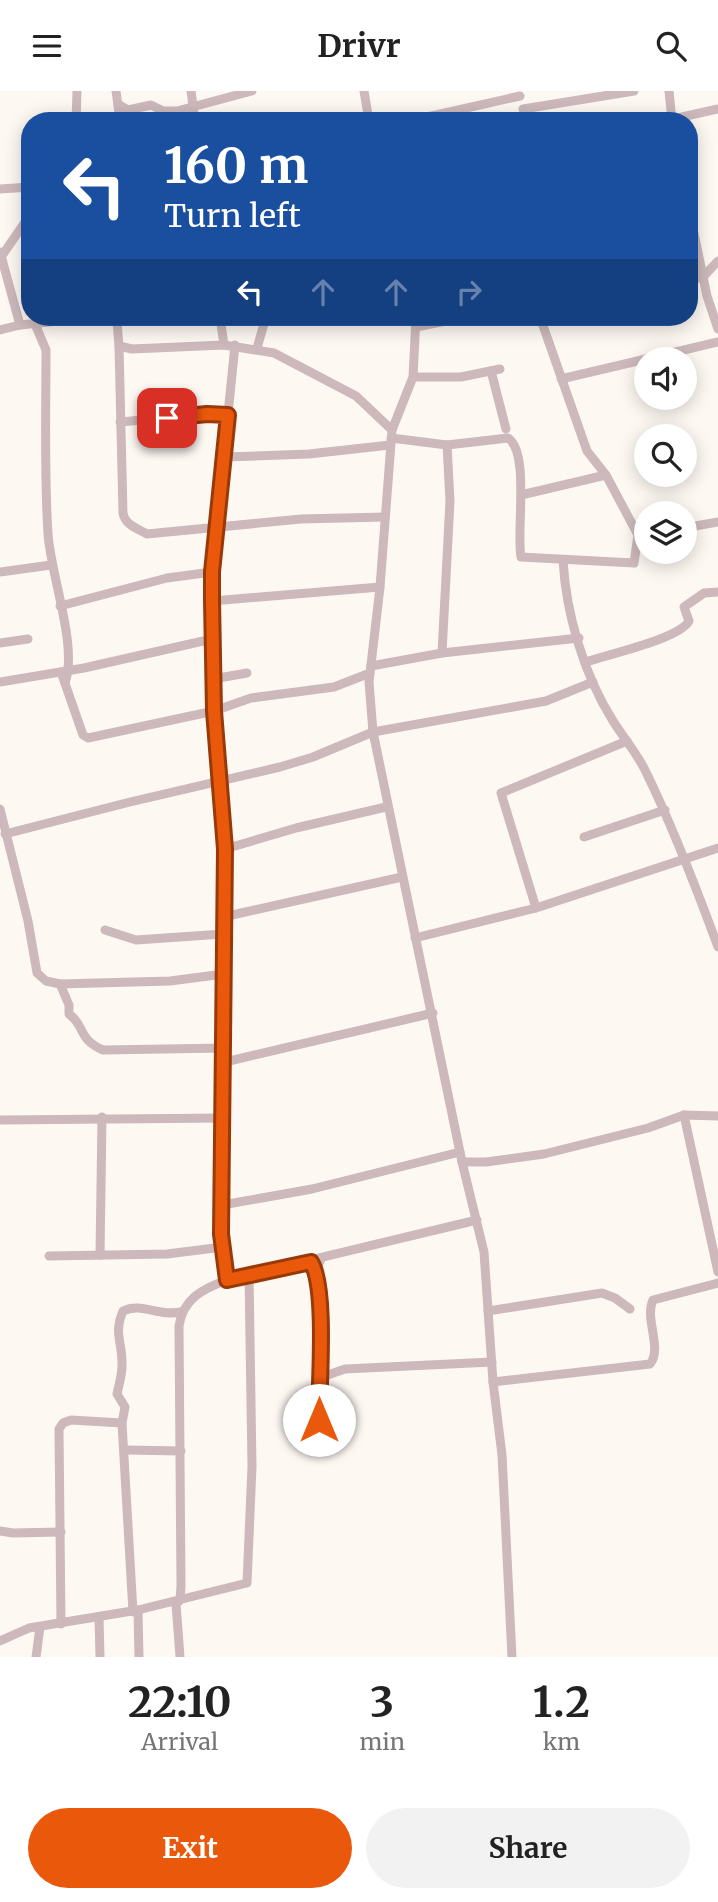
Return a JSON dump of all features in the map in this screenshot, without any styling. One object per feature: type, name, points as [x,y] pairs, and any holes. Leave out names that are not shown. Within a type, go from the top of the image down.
[{"type":"street","points":[[76,112],[77,91]]},
{"type":"street","points":[[116,91],[119,112]]},
{"type":"street","points":[[191,91],[194,112]]},
{"type":"street","points":[[118,104],[128,110],[151,105],[163,111],[252,91]]},
{"type":"street","points":[[364,91],[368,112]]},
{"type":"street","points":[[446,112],[520,94],[523,110],[634,91]]},
{"type":"street","points":[[669,91],[669,112]]},
{"type":"street","points":[[698,113],[718,109]]},
{"type":"street","points":[[0,189],[21,188]]},
{"type":"street","points":[[0,330],[20,325],[1,254],[21,227]]},
{"type":"street","points":[[698,252],[718,329]]},
{"type":"street","points":[[698,278],[703,277],[718,261]]},
{"type":"street","points":[[36,326],[46,350],[48,531],[51,565],[71,652],[84,667]]},
{"type":"street","points":[[115,326],[119,346],[124,519],[147,534],[301,519],[384,517]]},
{"type":"street","points":[[221,326],[224,345]]},
{"type":"street","points":[[257,348],[263,326]]},
{"type":"street","points":[[421,326],[416,327],[413,377],[391,437],[371,669],[373,732],[386,807],[484,1252],[493,1382],[502,1455],[512,1657]]},
{"type":"street","points":[[543,326],[587,451],[606,475],[634,522]]},
{"type":"street","points":[[697,347],[718,342]]},
{"type":"street","points":[[119,346],[132,349],[235,345],[274,353],[313,371],[356,396],[391,437]]},
{"type":"street","points":[[227,1280],[222,1205],[225,849],[214,711],[212,572],[219,527],[235,345]]},
{"type":"street","points":[[561,379],[634,362]]},
{"type":"street","points":[[413,377],[461,377],[495,370],[506,429]]},
{"type":"street","points":[[120,422],[207,414],[228,415]]},
{"type":"street","points":[[225,457],[309,454],[391,437],[447,445],[508,438],[512,440],[519,463],[522,557],[634,563]]},
{"type":"street","points":[[442,653],[450,501],[447,445]]},
{"type":"street","points":[[522,495],[606,475]]},
{"type":"street","points":[[697,526],[717,523]]},
{"type":"street","points":[[563,560],[565,590],[593,682],[641,762],[665,810],[718,947]]},
{"type":"street","points":[[0,572],[51,565]]},
{"type":"street","points":[[60,606],[167,578],[212,572]]},
{"type":"street","points":[[212,600],[380,587]]},
{"type":"street","points":[[586,662],[667,636],[686,626],[689,621],[684,607],[704,593],[718,592]]},
{"type":"street","points":[[71,652],[65,671],[65,683],[83,735],[88,739],[214,711],[251,698],[334,687],[371,669],[442,653],[579,638]]},
{"type":"street","points":[[0,643],[28,639]]},
{"type":"street","points":[[0,682],[65,671],[212,639]]},
{"type":"street","points":[[213,678],[247,673]]},
{"type":"street","points":[[5,834],[313,757],[373,732],[546,701],[593,682]]},
{"type":"street","points":[[536,908],[501,793],[627,741]]},
{"type":"street","points":[[225,849],[296,828],[386,807]]},
{"type":"street","points":[[584,837],[665,810]]},
{"type":"street","points":[[0,811],[29,921],[37,973],[46,981],[60,984],[170,981],[223,974]]},
{"type":"street","points":[[415,938],[536,908],[718,848]]},
{"type":"street","points":[[223,917],[402,877]]},
{"type":"street","points":[[105,930],[136,940],[223,934]]},
{"type":"street","points":[[60,984],[69,1005],[69,1014],[75,1018],[86,1041],[103,1050],[225,1048]]},
{"type":"street","points":[[225,1062],[433,1013]]},
{"type":"street","points":[[684,1115],[718,1272]]},
{"type":"street","points":[[222,1205],[461,1157],[486,1162],[544,1154],[648,1128],[684,1115],[718,1117]]},
{"type":"street","points":[[100,1255],[102,1117]]},
{"type":"street","points":[[0,1119],[224,1118]]},
{"type":"street","points":[[180,1657],[176,1604],[180,1600],[181,1312],[194,1295],[227,1280],[249,1274],[313,1266],[321,1259],[477,1220]]},
{"type":"street","points":[[49,1256],[167,1254],[223,1247]]},
{"type":"street","points":[[313,1266],[319,1378],[319,1442]]},
{"type":"street","points":[[0,1641],[17,1632],[135,1611],[247,1583],[252,1467],[249,1274]]},
{"type":"street","points":[[493,1382],[650,1364],[654,1356],[650,1314],[653,1300],[718,1283]]},
{"type":"street","points":[[488,1311],[602,1293],[615,1298],[630,1309]]},
{"type":"street","points":[[139,1657],[122,1423],[125,1407],[117,1394],[122,1365],[117,1323],[123,1311],[131,1307],[159,1314],[181,1312]]},
{"type":"street","points":[[319,1378],[345,1369],[492,1362]]},
{"type":"street","points":[[61,1624],[59,1429],[63,1423],[71,1420],[122,1423]]},
{"type":"street","points":[[126,1450],[181,1451]]},
{"type":"street","points":[[0,1531],[61,1532]]},
{"type":"street","points":[[99,1617],[100,1657]]},
{"type":"street","points":[[36,1657],[40,1627]]},
{"type":"route","points":[[167,418],[228,415],[219,527],[212,572],[214,711],[225,849],[225,1081],[221,1234],[227,1280],[311,1262],[316,1270],[320,1314],[319,1420]]}]
